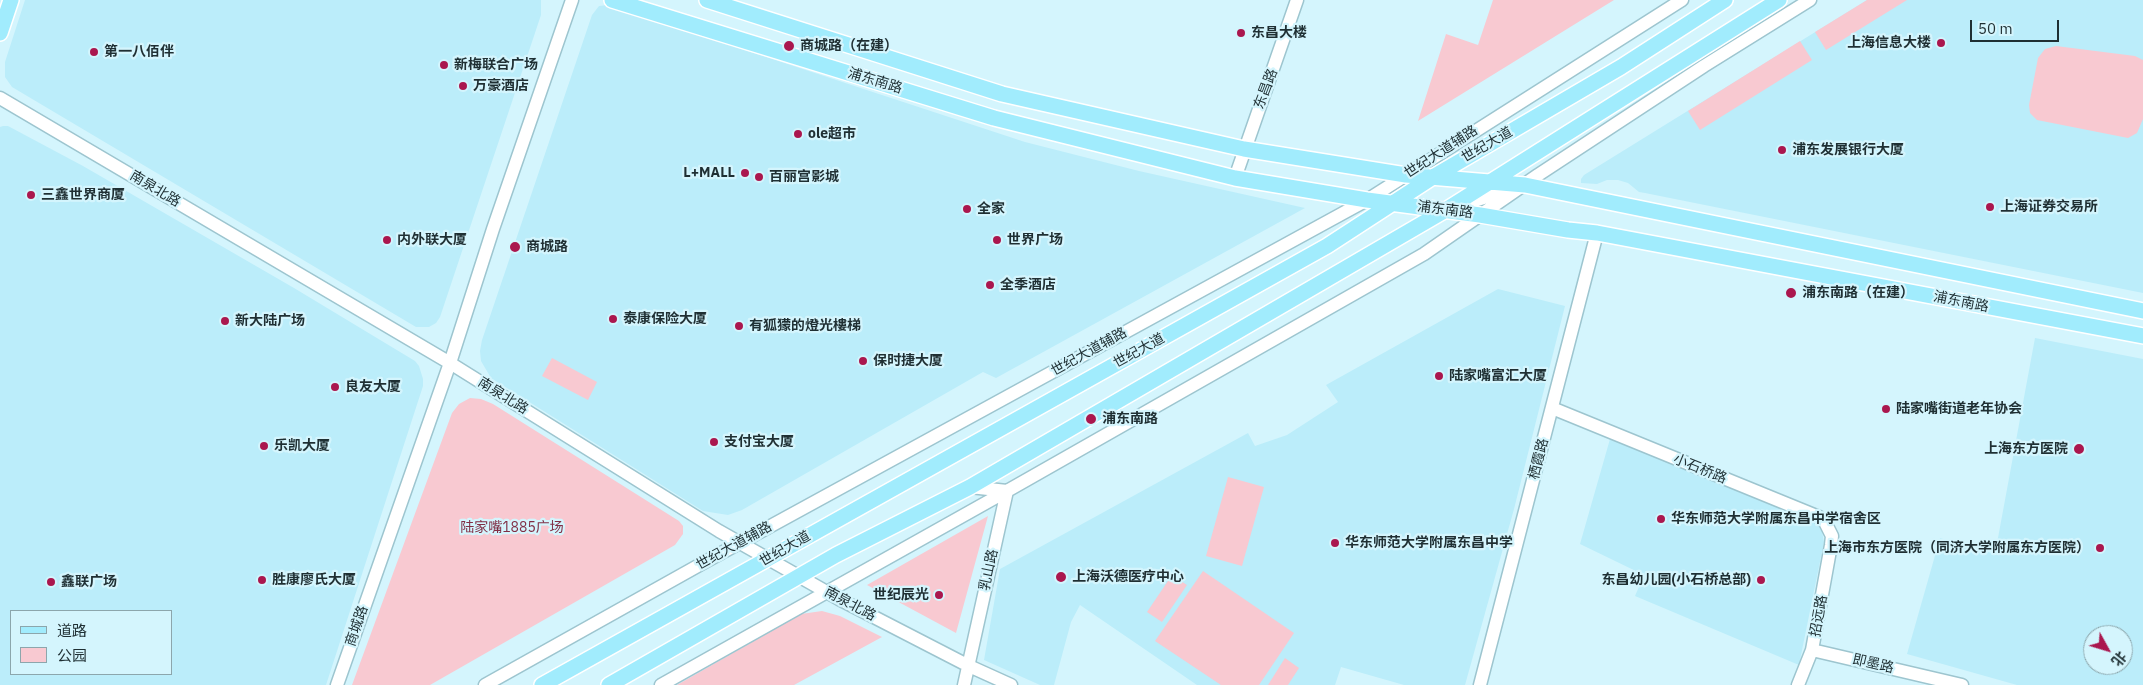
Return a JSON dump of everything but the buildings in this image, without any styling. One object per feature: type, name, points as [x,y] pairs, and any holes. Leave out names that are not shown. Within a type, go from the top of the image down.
[{"type":"main road","points":[[0,34],[11,0]]},
{"type":"main road","name":"浦东南路","points":[[612,0],[994,118],[1235,178],[1367,200],[1597,233],[2143,336]]},
{"type":"main road","name":"浦东南路","points":[[708,0],[1002,94],[1244,149],[1406,175],[1525,185],[2143,311]]},
{"type":"main road","name":"世纪大道","points":[[542,685],[1326,246],[1394,204],[1433,177],[1621,67],[1725,0]]},
{"type":"main road","points":[[609,685],[798,576],[970,487],[1444,211],[1779,0]]},
{"type":"street","name":"商城路","points":[[337,685],[450,363],[493,229],[572,0]]},
{"type":"street","name":"东昌路","points":[[1235,178],[1298,0]]},
{"type":"street","name":"世纪大道辅路","points":[[485,685],[740,543],[1367,200],[1682,0]]},
{"type":"street","points":[[661,685],[1424,254],[1704,66],[1810,0]]},
{"type":"street","name":"南泉北路","points":[[0,98],[450,363],[740,543],[826,592],[969,666],[1011,685]]},
{"type":"street","points":[[1444,211],[1525,185]]},
{"type":"street","name":"栖霞路","points":[[1480,685],[1597,233]]},
{"type":"street","name":"小石桥路","points":[[1552,408],[1819,517],[1829,528],[1832,536],[1831,545]]},
{"type":"street","points":[[970,487],[1007,491]]},
{"type":"street","name":"乳山路","points":[[964,685],[1007,491]]},
{"type":"street","name":"招远路","points":[[1798,685],[1812,650],[1831,545]]},
{"type":"street","name":"即墨路","points":[[1812,650],[1962,685]]},
{"type":"shaded area","points":[[25,0],[541,0],[541,15],[440,317],[436,323],[429,327],[416,327],[12,87],[5,77],[5,62]]},
{"type":"shaded area","points":[[1867,0],[2143,0],[2143,293],[1639,192],[1628,183],[1618,180],[1607,180],[1597,184],[1581,183],[1584,175]]},
{"type":"shaded area","points":[[608,5],[1025,142],[1139,171],[1305,208],[996,378],[983,372],[742,510],[728,515],[703,511],[491,378],[481,361],[482,340],[592,15],[599,6]]},
{"type":"shaded area","points":[[8,126],[83,166],[294,288],[415,361],[419,366],[423,386],[326,685],[0,685],[0,127]]},
{"type":"shaded area","name":"华东师范大学附属东昌中学","points":[[1498,289],[1565,306],[1514,509],[1465,685],[1404,685],[1341,667],[1335,685],[1197,685],[1080,605],[1071,622],[1054,685],[1040,685],[984,660],[1000,569],[1248,433],[1255,446],[1287,435],[1338,402],[1326,385]]},
{"type":"shaded area","name":"上海东方医院","points":[[2035,338],[2143,359],[2143,685],[2017,685],[1907,654],[1940,538],[1995,554]]},
{"type":"shaded area","points":[[1610,439],[1816,522],[1821,526],[1824,542],[1799,665],[1635,596],[1644,575],[1580,544]]},
{"type":"green space","points":[[1493,0],[1614,0],[1418,121],[1446,34],[1478,45]]},
{"type":"green space","points":[[1867,0],[1907,0],[1826,50],[1815,32]]},
{"type":"green space","points":[[1800,41],[1812,60],[1700,130],[1688,111]]},
{"type":"green space","points":[[2056,46],[2135,56],[2143,60],[2143,119],[2137,133],[2128,138],[2037,120],[2030,113],[2029,105],[2038,58],[2045,49]]},
{"type":"green space","points":[[552,358],[597,382],[588,400],[542,376]]},
{"type":"green space","name":"陆家嘴1885广场","points":[[470,398],[481,399],[493,404],[679,521],[683,526],[683,534],[675,545],[430,685],[352,685],[452,413],[459,404]]},
{"type":"green space","points":[[1228,477],[1264,487],[1242,566],[1206,556]]},
{"type":"green space","points":[[988,516],[956,633],[867,585]]},
{"type":"green space","points":[[1203,571],[1294,633],[1259,685],[1221,685],[1155,641]]},
{"type":"green space","points":[[1172,575],[1187,585],[1162,622],[1147,612]]},
{"type":"green space","points":[[822,611],[840,616],[882,637],[794,685],[677,685],[801,614]]},
{"type":"green space","points":[[1285,658],[1299,668],[1288,685],[1268,685]]},
{"type":"place","name":"东昌大楼","points":[[1241,33]]},
{"type":"place","name":"上海信息大楼","points":[[1941,43]]},
{"type":"place","name":"商城路（在建）","points":[[789,46]]},
{"type":"place","name":"第一八佰伴","points":[[94,52]]},
{"type":"place","name":"新梅联合广场","points":[[444,65]]},
{"type":"place","name":"万豪酒店","points":[[463,86]]},
{"type":"place","name":"ole超市","points":[[798,134]]},
{"type":"place","name":"浦东发展银行大厦","points":[[1782,150]]},
{"type":"place","name":"L+MALL","points":[[745,173]]},
{"type":"place","name":"百丽宫影城","points":[[759,177]]},
{"type":"place","name":"三鑫世界商厦","points":[[31,195]]},
{"type":"place","name":"上海证券交易所","points":[[1990,207]]},
{"type":"place","name":"全家","points":[[967,209]]},
{"type":"place","name":"内外联大厦","points":[[387,240]]},
{"type":"place","name":"世界广场","points":[[997,240]]},
{"type":"place","name":"商城路","points":[[515,247]]},
{"type":"place","name":"全季酒店","points":[[990,285]]},
{"type":"place","name":"浦东南路（在建）","points":[[1791,293]]},
{"type":"place","name":"泰康保险大厦","points":[[613,319]]},
{"type":"place","name":"新大陆广场","points":[[225,321]]},
{"type":"place","name":"有狐獴的燈光樓梯","points":[[739,326]]},
{"type":"place","name":"保时捷大厦","points":[[863,361]]},
{"type":"place","name":"陆家嘴富汇大厦","points":[[1439,376]]},
{"type":"place","name":"良友大厦","points":[[335,387]]},
{"type":"place","name":"陆家嘴街道老年协会","points":[[1886,409]]},
{"type":"place","name":"浦东南路","points":[[1091,419]]},
{"type":"place","name":"支付宝大厦","points":[[714,442]]},
{"type":"place","name":"乐凯大厦","points":[[264,446]]},
{"type":"place","name":"上海东方医院","points":[[2079,449]]},
{"type":"place","name":"华东师范大学附属东昌中学宿舍区","points":[[1661,519]]},
{"type":"place","name":"华东师范大学附属东昌中学","points":[[1335,543]]},
{"type":"place","name":"上海市东方医院（同济大学附属东方医院）","points":[[2100,548]]},
{"type":"place","name":"上海沃德医疗中心","points":[[1061,577]]},
{"type":"place","name":"胜康廖氏大厦","points":[[262,580]]},
{"type":"place","name":"东昌幼儿园(小石桥总部)","points":[[1761,580]]},
{"type":"place","name":"鑫联广场","points":[[51,582]]},
{"type":"place","name":"世纪辰光","points":[[939,595]]}]
